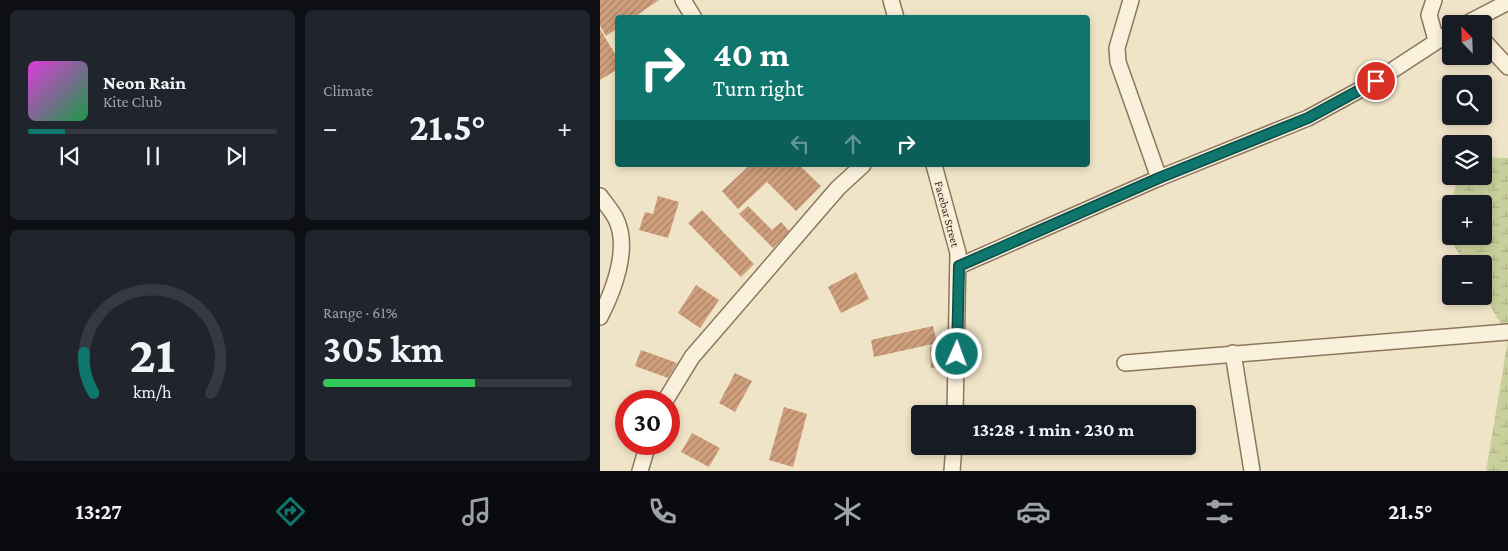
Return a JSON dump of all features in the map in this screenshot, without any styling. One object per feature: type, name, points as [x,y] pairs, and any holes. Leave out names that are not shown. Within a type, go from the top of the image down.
[{"type":"street","points":[[683,0],[692,15]]},
{"type":"street","points":[[891,0],[895,15]]},
{"type":"street","points":[[1131,0],[1117,48],[1118,62],[1159,178]]},
{"type":"street","points":[[1434,0],[1429,15],[1436,40]]},
{"type":"street","points":[[1477,15],[1489,5],[1508,2]]},
{"type":"street","points":[[959,266],[1159,178],[1308,118],[1342,101],[1442,37]]},
{"type":"street","points":[[1492,50],[1508,67]]},
{"type":"street","points":[[672,390],[692,356],[838,188],[861,167]]},
{"type":"street","name":"Facebar Street","points":[[935,167],[958,253],[955,405]]},
{"type":"street","points":[[600,196],[616,219],[623,246],[608,300],[600,317]]},
{"type":"street","points":[[1125,363],[1508,332]]},
{"type":"street","points":[[1233,353],[1252,471]]},
{"type":"street","points":[[640,471],[645,455]]},
{"type":"street","points":[[952,471],[953,455]]},
{"type":"green space","points":[[1492,157],[1508,158],[1508,336],[1490,305],[1492,305],[1492,255],[1460,255],[1454,245],[1492,245],[1492,195],[1453,195],[1456,185],[1492,185]]},
{"type":"green space","points":[[1508,340],[1508,471],[1486,471]]},
{"type":"building","points":[[600,0],[659,0],[637,15],[615,15],[615,30],[606,36],[600,26]]},
{"type":"building","points":[[600,29],[615,54],[615,71],[600,80]]},
{"type":"building","points":[[748,167],[801,167],[821,186],[796,211],[767,182],[738,209],[722,191]]},
{"type":"building","points":[[658,196],[679,202],[668,238],[639,230],[645,212],[653,214]]},
{"type":"building","points":[[748,206],[772,230],[781,222],[789,231],[773,248],[739,214]]},
{"type":"building","points":[[702,210],[754,264],[741,277],[688,223]]},
{"type":"building","points":[[856,272],[869,299],[841,313],[828,287]]},
{"type":"building","points":[[696,285],[719,300],[700,328],[678,313]]},
{"type":"building","points":[[933,326],[937,343],[874,357],[871,340]]},
{"type":"building","points":[[947,346],[946,368],[931,368],[930,347]]},
{"type":"building","points":[[641,350],[677,363],[668,378],[635,366]]},
{"type":"building","points":[[735,373],[752,381],[735,412],[719,403]]},
{"type":"building","points":[[784,407],[807,414],[793,467],[769,460]]},
{"type":"building","points":[[692,433],[720,448],[709,467],[681,452]]},
{"type":"route","points":[[957,354],[959,266],[1159,178],[1308,118],[1376,81]]}]
